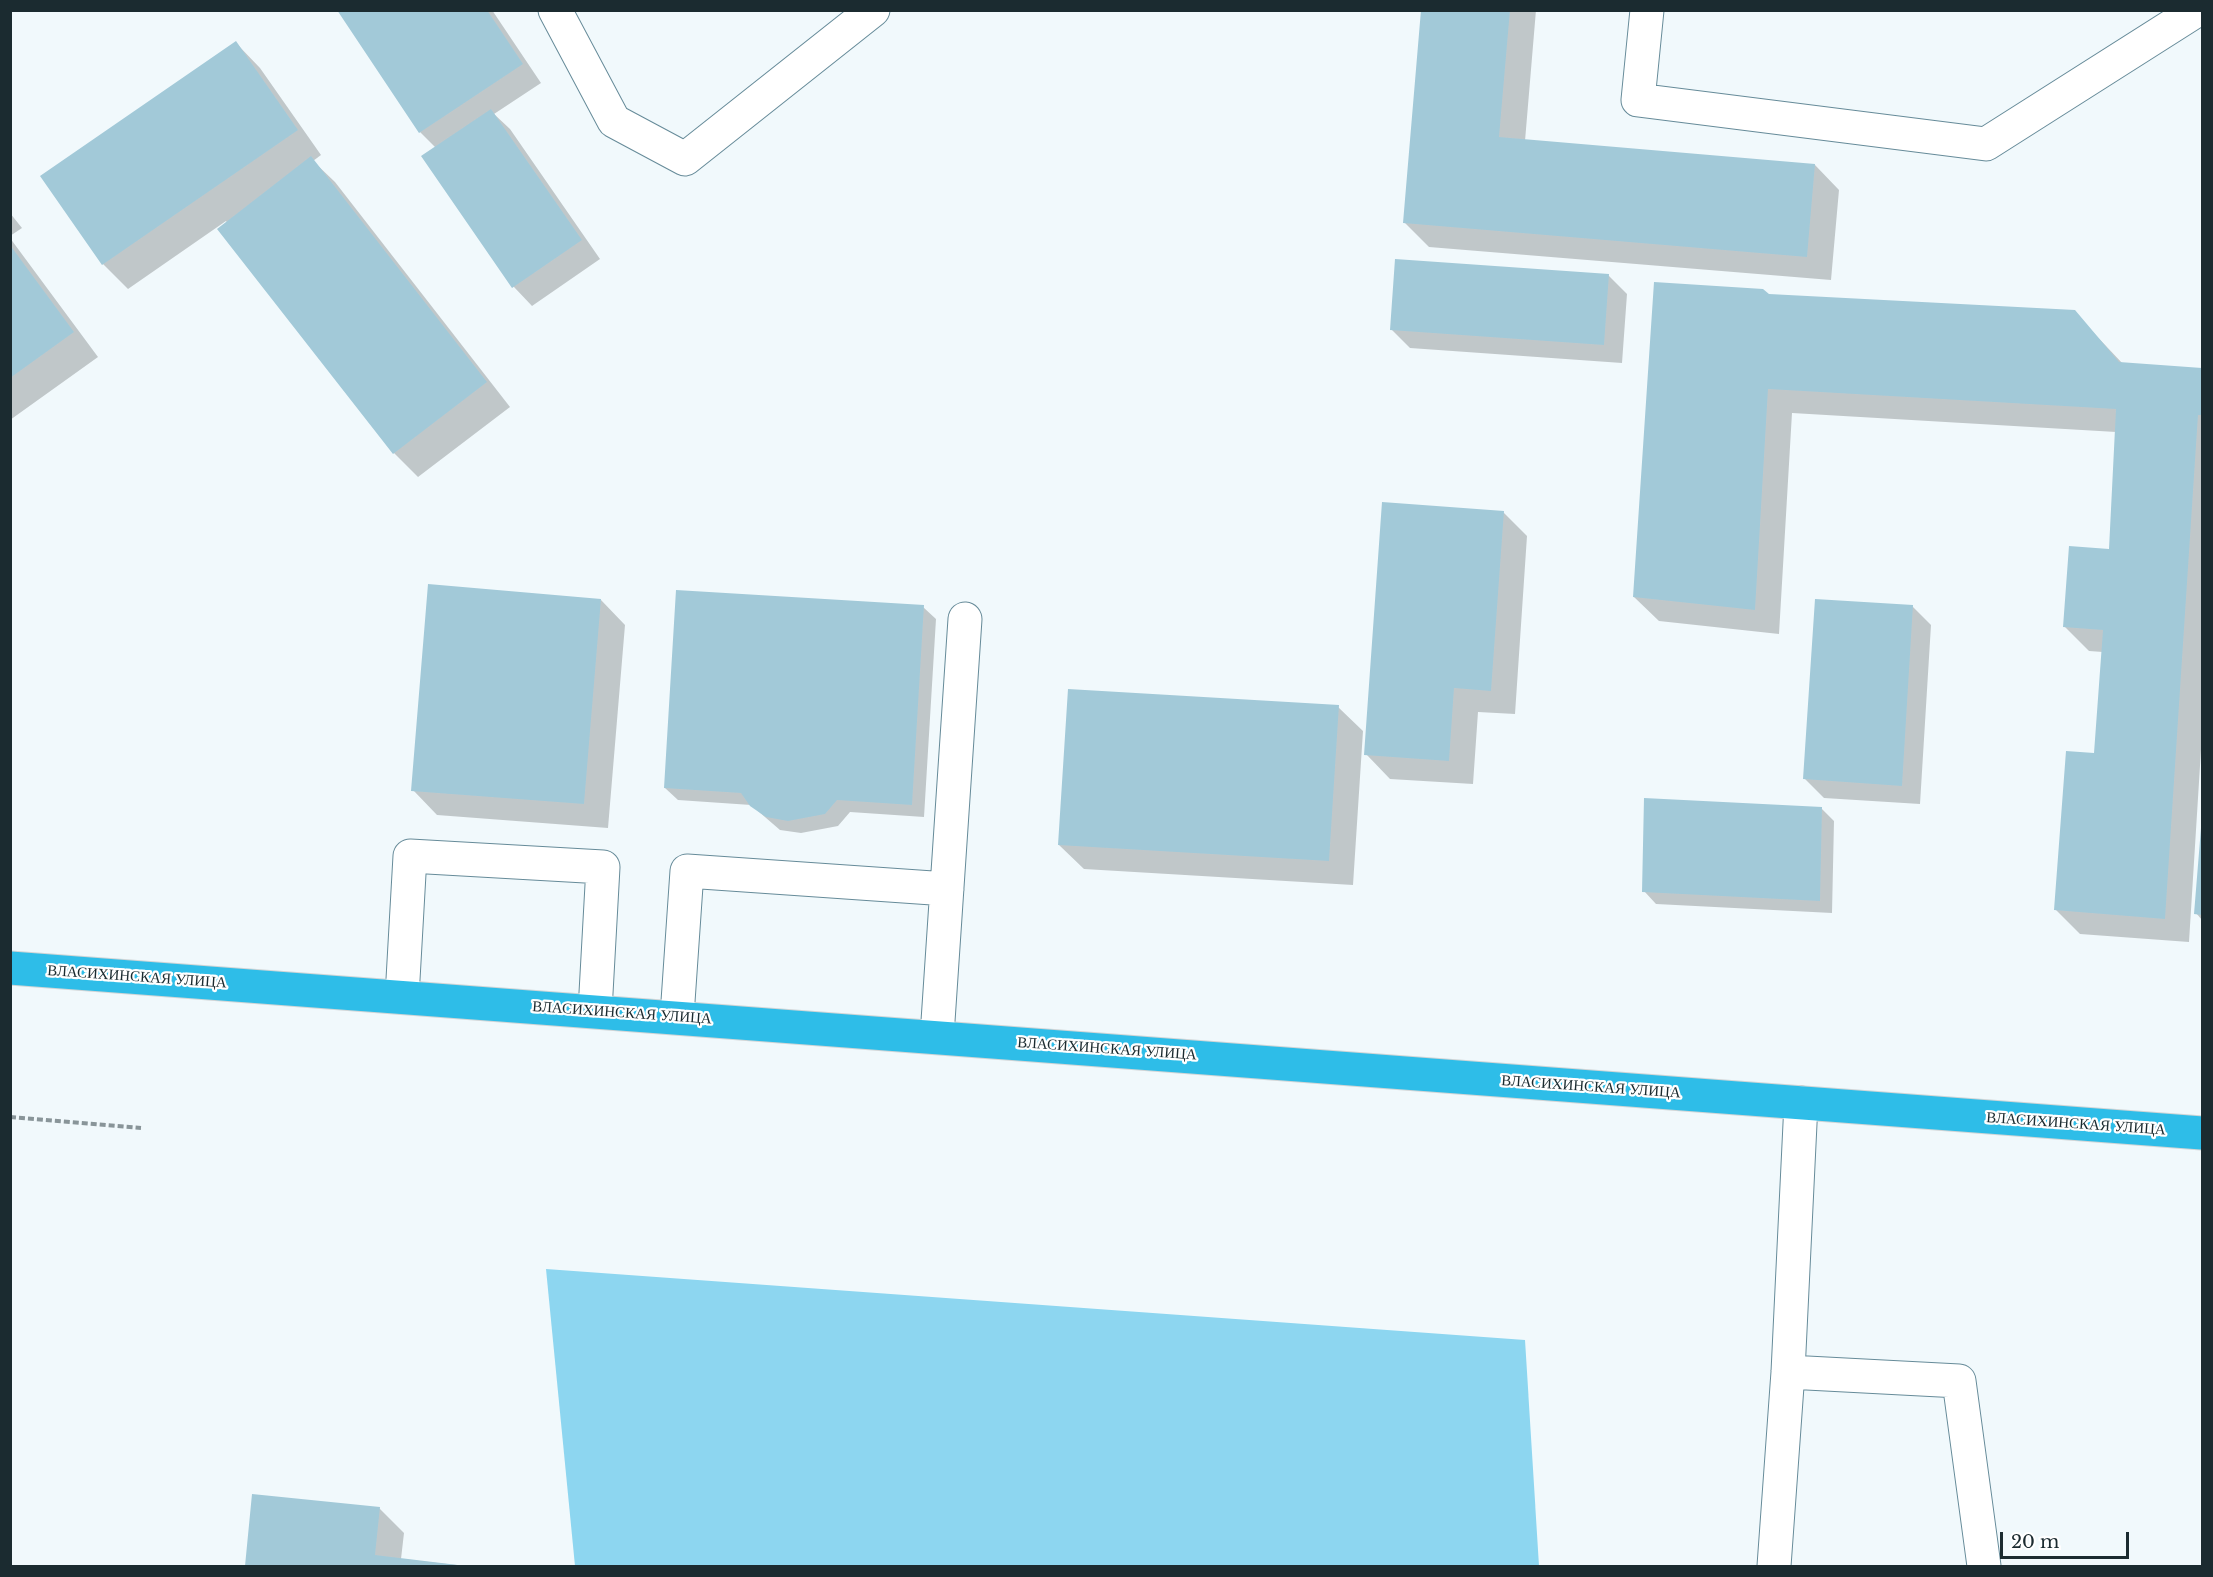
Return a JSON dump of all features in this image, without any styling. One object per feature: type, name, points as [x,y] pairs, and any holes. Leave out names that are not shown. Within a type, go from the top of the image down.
[{"type":"highway","name":"ВЛАСИХИНСКАЯ УЛИЦА","points":[[10,968],[677,1016],[2202,1133]]},
{"type":"lane","points":[[555,10],[614,121],[685,159],[873,10]]},
{"type":"lane","points":[[1647,10],[1638,100],[1986,144],[2197,10]]},
{"type":"lane","points":[[937,1036],[965,619]]},
{"type":"lane","points":[[402,996],[410,856],[603,867],[595,1011]]},
{"type":"lane","points":[[677,1016],[687,870],[947,889]]},
{"type":"lane","points":[[1774,1566],[1788,1372],[1801,1103]]},
{"type":"lane","points":[[1788,1372],[1959,1381],[1984,1566]]},
{"type":"path","points":[[10,1117],[141,1128]]},
{"type":"shaded area","points":[[546,1269],[1525,1340],[1539,1566],[575,1566]]},
{"type":"building","points":[[337,10],[487,10],[523,64],[419,133]]},
{"type":"building","points":[[1421,10],[1510,10],[1499,137],[1815,164],[1807,257],[1403,223]]},
{"type":"building","points":[[236,41],[298,130],[102,265],[40,176]]},
{"type":"building","points":[[491,109],[582,240],[512,288],[421,156]]},
{"type":"building","points":[[311,156],[487,382],[393,454],[217,229]]},
{"type":"building","points":[[10,245],[74,332],[10,378]]},
{"type":"building","points":[[1395,259],[1609,274],[1604,345],[1390,330]]},
{"type":"building","points":[[1654,282],[1763,289],[1769,294],[2075,310],[2119,362],[2202,368],[2202,415],[2198,415],[2165,919],[2054,910],[2066,751],[2094,753],[2103,630],[2063,627],[2069,546],[2109,549],[2116,409],[1768,389],[1755,610],[1633,597]]},
{"type":"building","points":[[1382,502],[1504,511],[1491,691],[1454,688],[1449,761],[1364,755]]},
{"type":"building","points":[[428,584],[601,599],[584,804],[411,791]]},
{"type":"building","points":[[676,590],[924,605],[912,805],[837,800],[825,814],[788,821],[766,817],[750,806],[741,793],[664,788]]},
{"type":"building","points":[[1815,599],[1913,605],[1902,786],[1803,779]]},
{"type":"building","points":[[1068,689],[1339,705],[1329,861],[1058,845]]},
{"type":"building","points":[[1644,798],[1822,807],[1820,901],[1642,892]]},
{"type":"building","points":[[2202,828],[2202,915],[2194,914]]},
{"type":"building","points":[[252,1494],[380,1507],[375,1555],[466,1566],[245,1566]]}]
